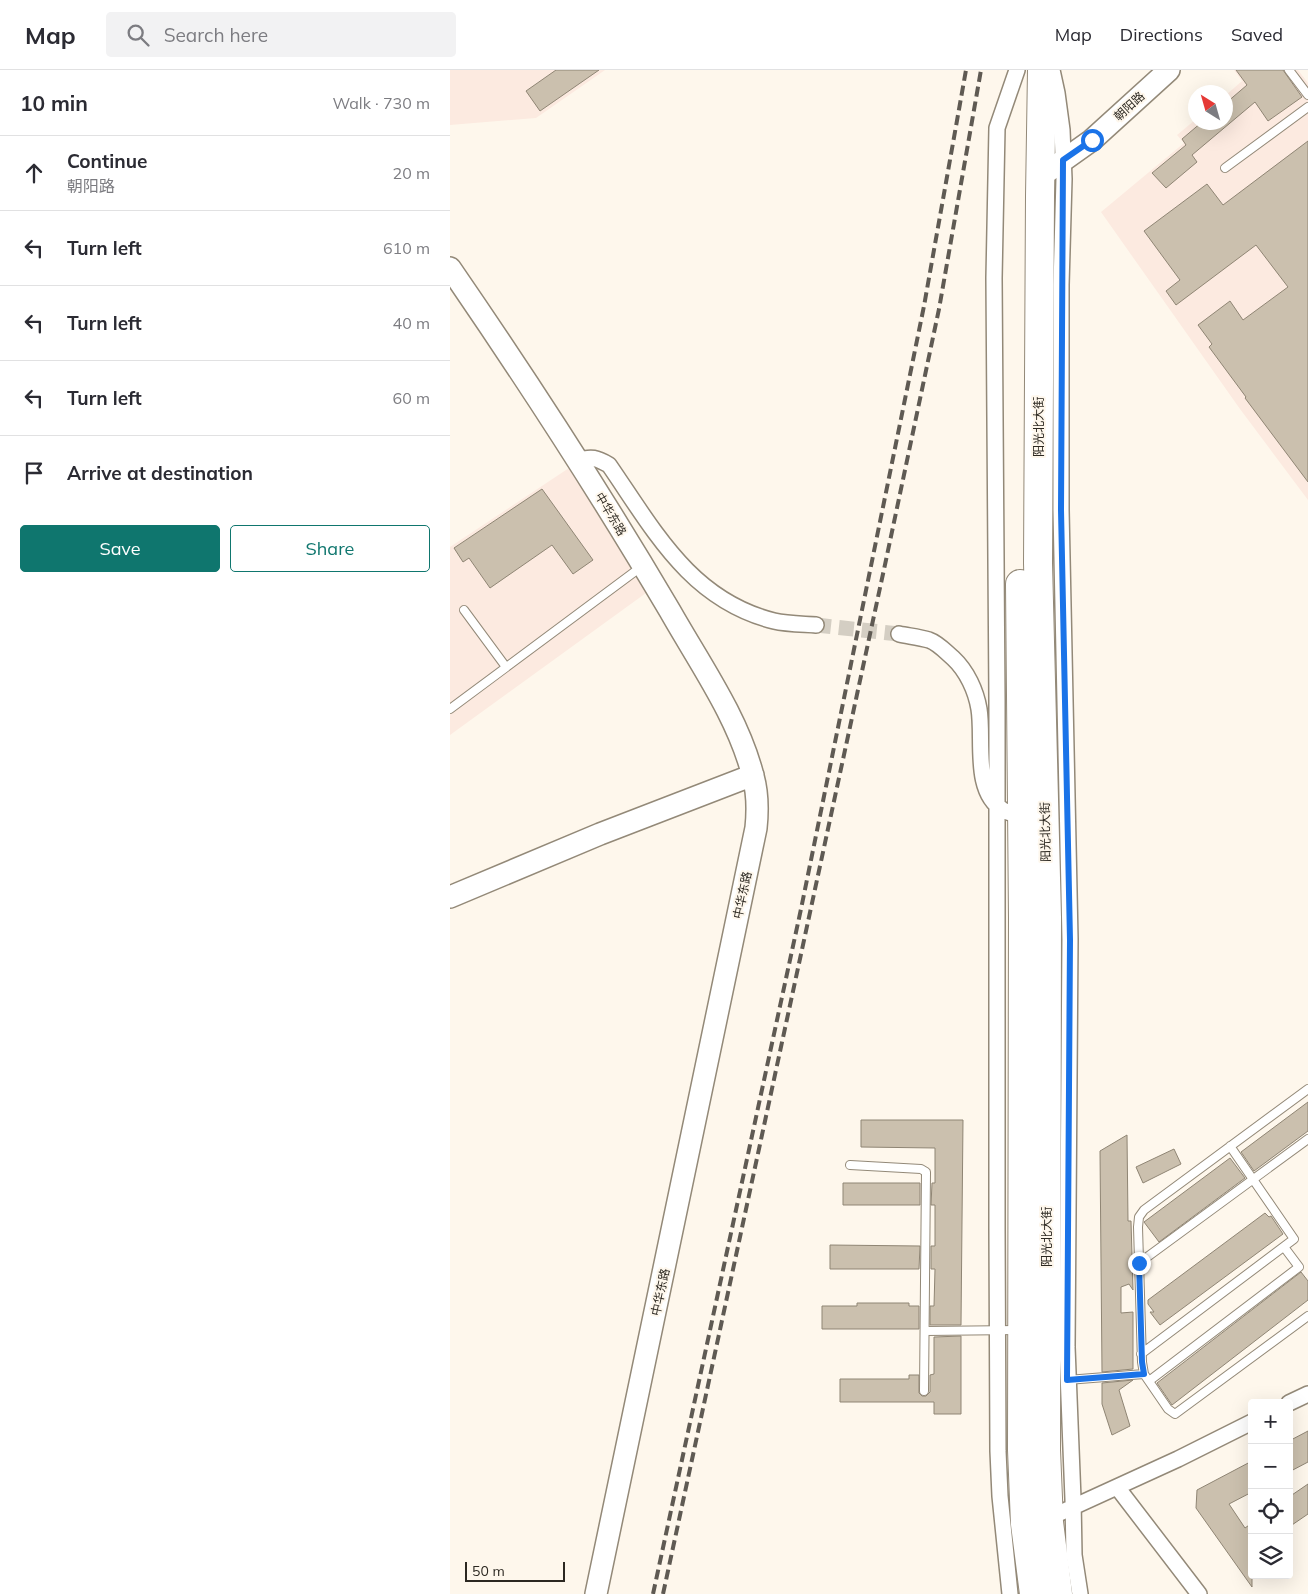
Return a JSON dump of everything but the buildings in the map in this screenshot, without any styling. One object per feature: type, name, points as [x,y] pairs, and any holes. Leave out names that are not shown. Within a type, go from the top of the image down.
[{"type":"highway","name":"阳光北大街","points":[[1024,70],[1020,475],[1009,810],[1023,917],[1010,1330],[1025,1524],[1034,1594]]},
{"type":"highway","name":"阳光北大街","points":[[1042,70],[1038,563],[1047,916],[1046,1440],[1061,1513],[1058,1594]]},
{"type":"street","points":[[898,634],[930,640],[958,662],[968,677],[979,708],[983,777],[987,791],[992,801],[1009,810],[994,278],[997,128],[1017,70]]},
{"type":"street","points":[[1052,70],[1062,130],[1063,160],[1061,510],[1070,930],[1067,1380],[1061,1513],[1074,1555],[1080,1594]]},
{"type":"street","name":"朝阳路","points":[[1040,177],[1092,140],[1169,70]]},
{"type":"street","name":"中华东路","points":[[450,268],[578,461],[643,566],[727,711],[743,746],[753,775],[759,806],[756,828],[596,1594]]},
{"type":"street","points":[[578,461],[587,457],[596,457],[609,464],[670,553],[685,570],[710,591],[737,608],[757,616],[776,622],[816,625]]},
{"type":"street","points":[[450,897],[600,834],[753,775]]},
{"type":"street","points":[[1010,1330],[1000,1496],[1010,1594]]},
{"type":"street","points":[[1293,1401],[1308,1394]]},
{"type":"street","points":[[1061,1513],[1178,1459],[1248,1424]]},
{"type":"street","points":[[1117,1487],[1199,1594]]},
{"type":"lane","points":[[1289,70],[1308,95]]},
{"type":"lane","points":[[1224,168],[1308,107]]},
{"type":"lane","points":[[450,709],[643,566]]},
{"type":"lane","points":[[464,610],[506,667]]},
{"type":"lane","points":[[1308,1089],[1144,1210],[1139,1217],[1141,1354],[1144,1374],[1168,1409],[1175,1414],[1308,1316]]},
{"type":"lane","points":[[1139,1263],[1308,1139]]},
{"type":"lane","points":[[1141,1354],[1294,1239],[1230,1146]]},
{"type":"lane","points":[[850,1165],[921,1169],[926,1172],[924,1391]]},
{"type":"lane","points":[[1149,1381],[1299,1267],[1284,1247]]},
{"type":"lane","points":[[925,1331],[1010,1330]]},
{"type":"lane","points":[[1067,1380],[1144,1374]]},
{"type":"shaded area","points":[[450,70],[605,70],[536,118],[450,125]]},
{"type":"shaded area","points":[[1234,70],[1298,70],[1308,83],[1308,313],[1306,315],[1308,318],[1308,500],[1240,409],[1101,212],[1184,143],[1177,135],[1188,126],[1188,130],[1233,130],[1233,89],[1242,81]]},
{"type":"shaded area","points":[[569,468],[646,593],[450,735],[450,547]]},
{"type":"tunnel","points":[[816,625],[899,634]]},
{"type":"railway","points":[[653,1594],[801,909],[924,306],[966,70]]},
{"type":"railway","points":[[663,1594],[939,309],[981,70]]},
{"type":"route","points":[[1092,140],[1063,160],[1061,510],[1070,940],[1067,1380],[1144,1374],[1139,1263]]}]
